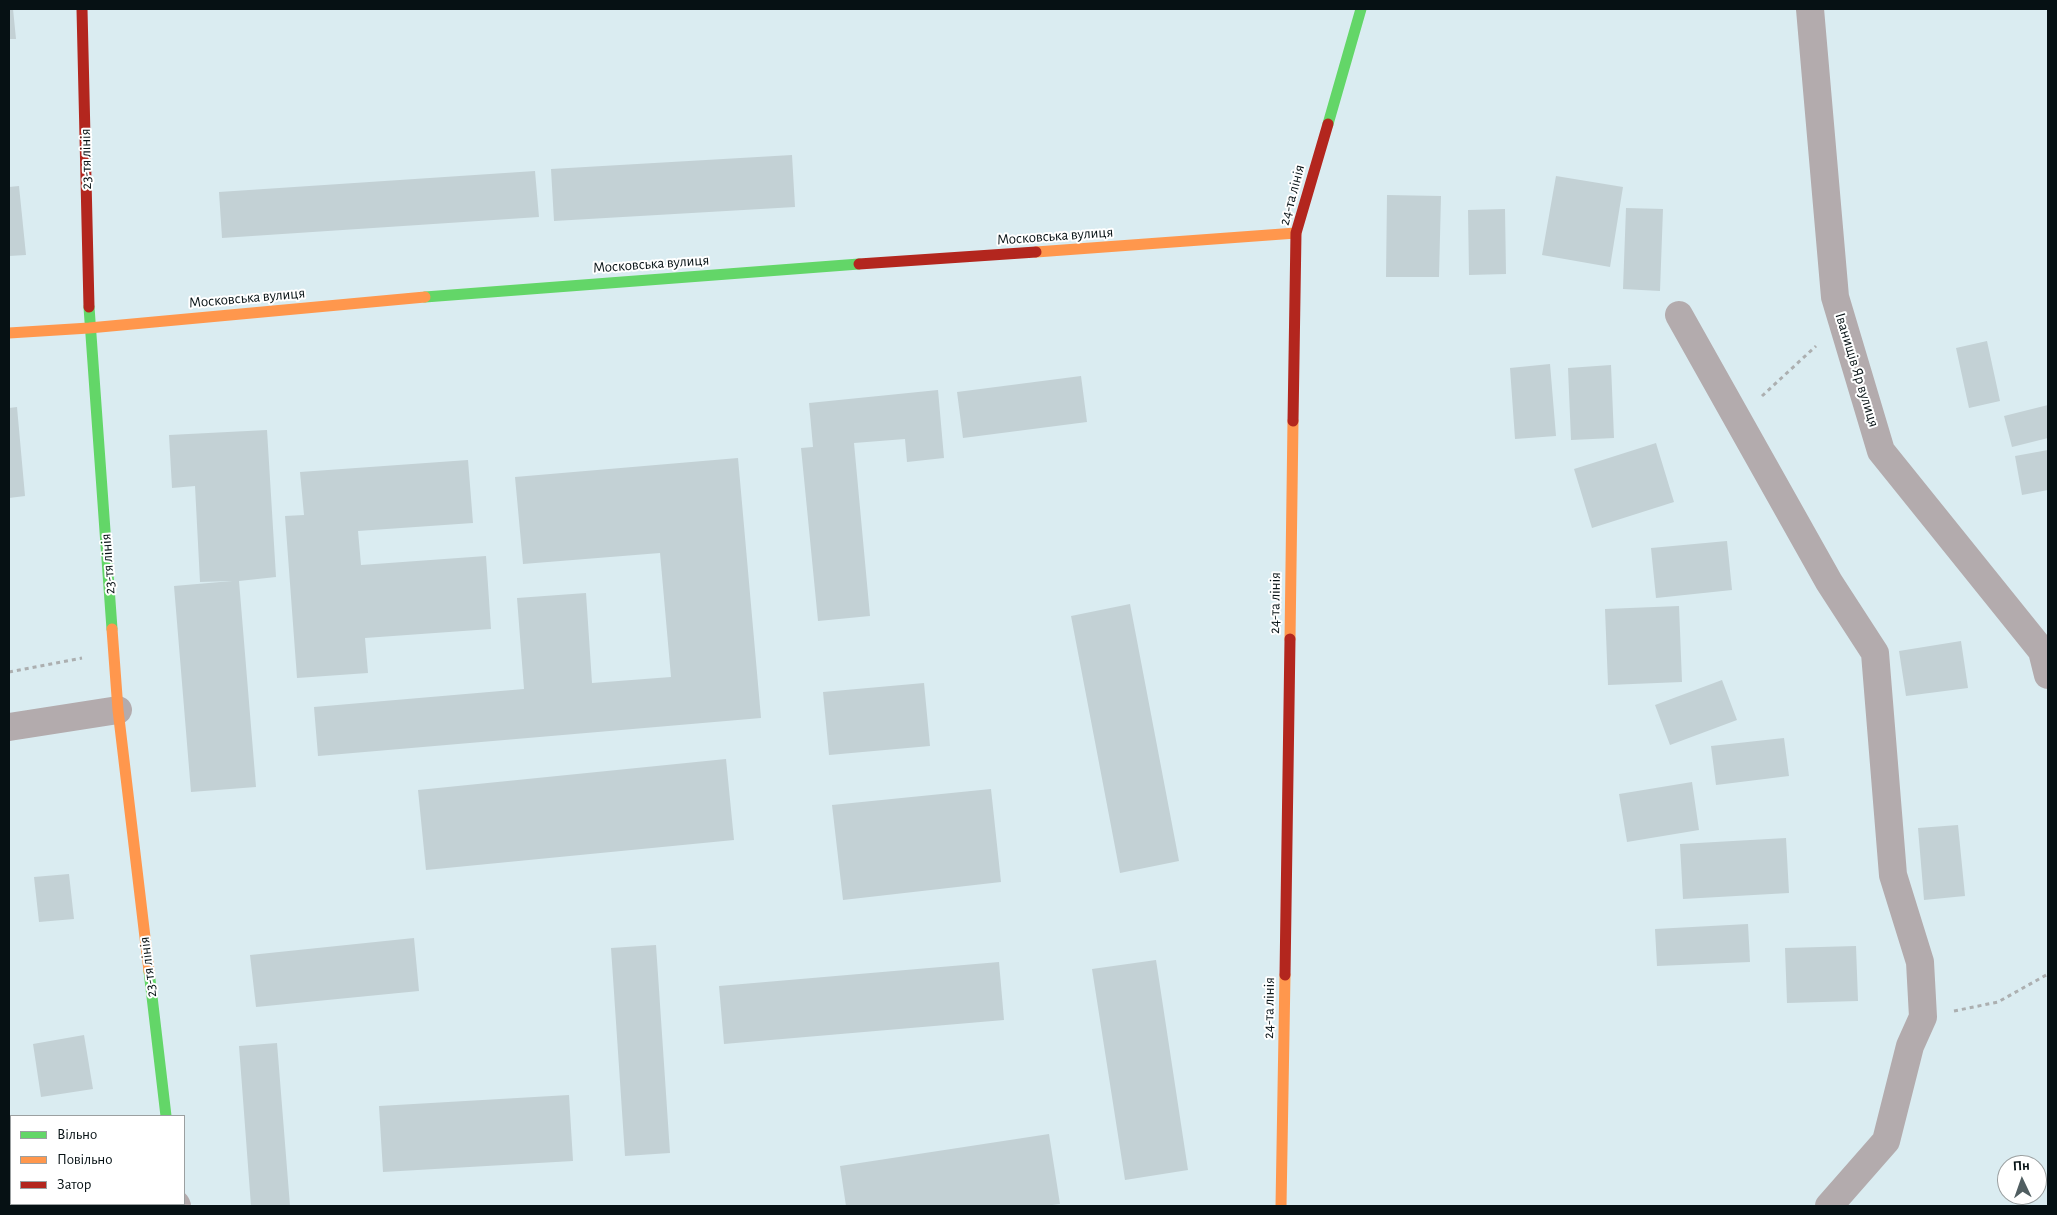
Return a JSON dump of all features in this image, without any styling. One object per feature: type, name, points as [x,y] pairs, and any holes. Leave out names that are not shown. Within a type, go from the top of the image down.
[{"type":"street","name":"23-тя лінія","points":[[82,9],[89,328],[118,710],[166,1115]]},
{"type":"street","name":"24-та лінія","points":[[1281,1206],[1296,233],[1361,9]]},
{"type":"street","name":"Іванищів Яр вулиця","points":[[1810,9],[1835,296],[1881,450],[2042,651],[2048,675]]},
{"type":"street","name":"Московська вулиця","points":[[9,333],[89,328],[511,289],[1296,233]]},
{"type":"street","points":[[1679,315],[1829,582],[1874,653],[1894,875],[1920,962],[1923,1017],[1910,1046],[1886,1141],[1829,1206]]},
{"type":"street","points":[[9,727],[118,710]]},
{"type":"path","points":[[9,672],[114,652]]},
{"type":"path","points":[[1923,1017],[1998,1002],[2048,974]]},
{"type":"building","points":[[9,9],[13,9],[16,39],[9,39]]},
{"type":"building","points":[[792,155],[795,207],[554,221],[551,169]]},
{"type":"building","points":[[535,171],[539,217],[222,238],[219,192]]},
{"type":"building","points":[[1556,176],[1623,187],[1610,267],[1542,255]]},
{"type":"building","points":[[19,186],[26,255],[9,256],[9,187]]},
{"type":"building","points":[[1387,195],[1441,196],[1439,277],[1386,277]]},
{"type":"building","points":[[1626,208],[1663,209],[1660,291],[1623,289]]},
{"type":"building","points":[[1505,209],[1506,274],[1469,275],[1468,210]]},
{"type":"building","points":[[1987,341],[2000,401],[1969,408],[1956,348]]},
{"type":"building","points":[[1550,364],[1556,436],[1515,439],[1510,368]]},
{"type":"building","points":[[1611,365],[1614,438],[1571,440],[1568,368]]},
{"type":"building","points":[[1081,376],[1087,422],[963,438],[957,392]]},
{"type":"building","points":[[938,390],[944,458],[907,462],[905,439],[854,443],[870,616],[818,621],[801,448],[813,447],[809,403]]},
{"type":"building","points":[[2048,405],[2048,438],[2012,447],[2004,416]]},
{"type":"building","points":[[17,407],[25,496],[9,498],[9,408]]},
{"type":"building","points":[[267,430],[276,577],[239,581],[256,787],[191,792],[174,586],[232,581],[200,582],[195,486],[172,488],[169,435]]},
{"type":"building","points":[[1656,443],[1674,502],[1592,528],[1574,469]]},
{"type":"building","points":[[2048,450],[2048,490],[2022,495],[2015,456]]},
{"type":"building","points":[[738,458],[761,718],[318,756],[314,707],[524,689],[517,598],[586,593],[592,683],[671,677],[660,553],[523,564],[515,477]]},
{"type":"building","points":[[468,460],[473,523],[358,531],[361,565],[486,556],[491,629],[365,638],[368,673],[297,678],[285,516],[304,515],[300,472]]},
{"type":"building","points":[[1727,541],[1732,590],[1656,598],[1651,548]]},
{"type":"building","points":[[1130,604],[1179,861],[1120,873],[1071,616]]},
{"type":"building","points":[[1679,606],[1682,682],[1608,685],[1605,609]]},
{"type":"building","points":[[1961,641],[1968,688],[1906,696],[1899,651]]},
{"type":"building","points":[[1722,680],[1737,720],[1670,745],[1655,705]]},
{"type":"building","points":[[924,683],[930,746],[829,755],[823,692]]},
{"type":"building","points":[[1784,738],[1789,776],[1716,785],[1711,746]]},
{"type":"building","points":[[726,759],[734,840],[426,870],[418,790]]},
{"type":"building","points":[[1692,782],[1699,830],[1627,842],[1619,794]]},
{"type":"building","points":[[991,789],[1001,882],[843,900],[832,805]]},
{"type":"building","points":[[1958,825],[1965,896],[1924,900],[1918,828]]},
{"type":"building","points":[[1786,838],[1789,893],[1683,899],[1680,844]]},
{"type":"building","points":[[69,874],[74,919],[39,922],[34,877]]},
{"type":"building","points":[[1748,924],[1750,962],[1657,966],[1655,929]]},
{"type":"building","points":[[414,938],[419,991],[256,1007],[250,955]]},
{"type":"building","points":[[656,945],[670,1153],[625,1156],[611,948]]},
{"type":"building","points":[[1856,946],[1858,1001],[1787,1003],[1785,948]]},
{"type":"building","points":[[1156,960],[1188,1170],[1125,1180],[1092,969]]},
{"type":"building","points":[[999,962],[1004,1020],[724,1044],[719,986]]},
{"type":"building","points":[[84,1035],[93,1089],[41,1097],[33,1044]]},
{"type":"building","points":[[277,1043],[290,1206],[251,1206],[239,1046]]},
{"type":"building","points":[[569,1095],[573,1161],[383,1172],[379,1106]]},
{"type":"building","points":[[1049,1134],[1060,1204],[1044,1206],[846,1206],[840,1166]]},
{"type":"traffic: fast","points":[[1328,124],[1361,9]]},
{"type":"traffic: fast","points":[[425,297],[859,264]]},
{"type":"traffic: fast","points":[[89,307],[112,629]]},
{"type":"traffic: fast","points":[[149,971],[166,1115]]},
{"type":"traffic: slow","points":[[1036,252],[1296,233]]},
{"type":"traffic: slow","points":[[9,333],[89,328],[425,297]]},
{"type":"traffic: slow","points":[[1290,639],[1293,421]]},
{"type":"traffic: slow","points":[[112,629],[118,710],[149,971]]},
{"type":"traffic: slow","points":[[1281,1206],[1285,975]]},
{"type":"traffic: jam","points":[[82,9],[89,307]]},
{"type":"traffic: jam","points":[[1293,421],[1296,233],[1328,124]]},
{"type":"traffic: jam","points":[[859,264],[1036,252]]},
{"type":"traffic: jam","points":[[1285,975],[1290,639]]}]
